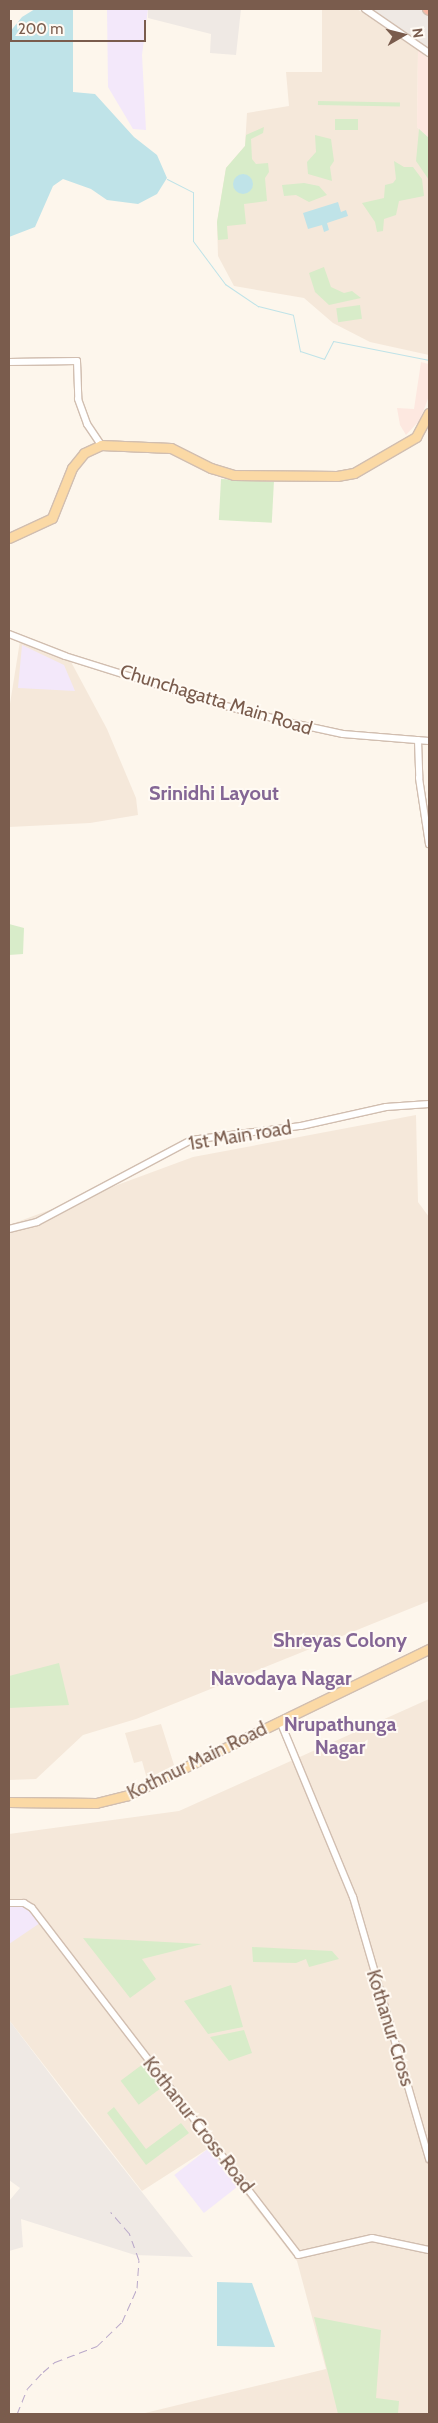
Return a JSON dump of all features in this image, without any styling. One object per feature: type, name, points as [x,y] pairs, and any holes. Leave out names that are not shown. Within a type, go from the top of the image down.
[{"type":"main road","points":[[350,473],[409,437],[423,421],[429,407]]},
{"type":"main road","points":[[9,538],[52,518],[72,468],[84,454],[101,445],[171,448],[211,468],[234,475],[336,476],[350,473],[416,437],[429,413]]},
{"type":"main road","name":"Kothnur Main Road","points":[[9,1802],[109,1801],[429,1649]]},
{"type":"street","points":[[365,9],[429,53]]},
{"type":"street","points":[[9,362],[77,360],[78,399],[87,424],[101,445]]},
{"type":"street","name":"Chunchagatta Main Road","points":[[9,634],[65,656],[248,712],[321,731],[429,741]]},
{"type":"street","points":[[418,740],[419,778],[429,844]]},
{"type":"street","name":"1st Main road","points":[[9,1229],[37,1222],[191,1140],[301,1126],[386,1107],[429,1104]]},
{"type":"street","name":"Kothanur Cross","points":[[280,1721],[353,1897],[429,2159]]},
{"type":"street","name":"Kothanur Cross Road","points":[[9,1902],[24,1903],[32,1908],[298,2255],[372,2238],[429,2250]]},
{"type":"shaded area","points":[[107,9],[148,9],[142,55],[146,130],[133,129],[108,87]]},
{"type":"shaded area","points":[[148,9],[241,9],[236,55],[210,53],[211,34],[148,18]]},
{"type":"shaded area","points":[[322,9],[357,9],[418,50],[417,127],[429,138],[429,355],[370,342],[333,323],[304,298],[234,286],[218,256],[217,222],[226,168],[245,146],[247,113],[289,106],[286,72],[322,72]]},
{"type":"shaded area","points":[[367,9],[424,9],[429,14],[429,50]]},
{"type":"shaded area","points":[[418,50],[429,59],[429,138],[417,127]]},
{"type":"shaded area","points":[[421,362],[429,364],[429,396],[420,420],[406,435],[400,425],[397,408],[414,409]]},
{"type":"shaded area","points":[[20,641],[70,660],[107,729],[136,798],[138,815],[90,823],[9,827],[9,710]]},
{"type":"shaded area","points":[[22,645],[64,665],[75,691],[18,688]]},
{"type":"shaded area","points":[[416,1115],[418,1202],[429,1217],[429,1601],[136,1719],[83,1735],[36,1779],[9,1780],[9,1225],[193,1157]]},
{"type":"shaded area","points":[[429,1699],[429,2414],[141,2414],[326,2369],[297,2261],[209,2148],[142,2191],[9,2020],[9,1834],[179,1811]]},
{"type":"shaded area","points":[[161,1724],[174,1765],[147,1779],[142,1761],[134,1763],[125,1733]]},
{"type":"shaded area","points":[[9,1906],[27,1907],[40,1923],[9,1944]]},
{"type":"shaded area","points":[[9,2020],[193,2257],[135,2255],[21,2219],[23,2247],[9,2251],[9,2201],[20,2188],[9,2180]]},
{"type":"shaded area","points":[[209,2148],[239,2186],[204,2213],[174,2175]]},
{"type":"green space","points":[[318,101],[400,102],[400,106],[318,105]]},
{"type":"green space","points":[[335,119],[358,119],[358,130],[335,130]]},
{"type":"green space","points":[[264,127],[263,133],[251,139],[252,159],[256,164],[268,163],[269,172],[265,178],[267,201],[244,204],[246,224],[227,226],[228,239],[218,240],[217,222],[226,168],[245,146],[246,135]]},
{"type":"green space","points":[[419,129],[429,138],[429,180],[416,161]]},
{"type":"green space","points":[[315,135],[331,139],[334,161],[330,167],[332,181],[308,174],[307,162],[316,152]]},
{"type":"green space","points":[[394,161],[404,167],[413,167],[422,179],[424,196],[399,201],[396,215],[384,219],[383,231],[377,232],[375,222],[362,203],[384,198],[385,185],[393,183],[396,179]]},
{"type":"green space","points":[[304,183],[319,186],[327,195],[309,202],[296,195],[284,196],[282,185]]},
{"type":"green space","points":[[324,267],[331,287],[344,293],[352,291],[361,298],[329,305],[315,292],[309,273]]},
{"type":"green space","points":[[360,305],[362,319],[338,322],[336,308]]},
{"type":"green space","points":[[221,479],[274,482],[272,523],[219,520]]},
{"type":"green space","points":[[9,924],[24,928],[23,954],[9,955]]},
{"type":"green space","points":[[59,1663],[69,1705],[9,1708],[9,1676]]},
{"type":"green space","points":[[83,1938],[202,1944],[142,1959],[156,1979],[130,1998]]},
{"type":"green space","points":[[252,1947],[332,1951],[339,1959],[309,1967],[306,1959],[296,1963],[253,1962]]},
{"type":"green space","points":[[231,1985],[243,2027],[208,2034],[184,2001]]},
{"type":"green space","points":[[244,2030],[252,2053],[229,2061],[210,2037]]},
{"type":"green space","points":[[147,2061],[165,2085],[139,2105],[121,2081]]},
{"type":"green space","points":[[114,2107],[146,2149],[181,2123],[189,2133],[146,2165],[107,2113]]},
{"type":"green space","points":[[314,2317],[381,2330],[376,2398],[399,2401],[398,2414],[338,2414]]},
{"type":"water","points":[[35,9],[73,9],[73,92],[95,94],[134,137],[157,155],[167,178],[157,194],[138,204],[107,200],[91,189],[63,179],[53,186],[35,227],[9,237],[9,33],[22,17]]},
{"type":"water","points":[[243,174],[250,177],[253,184],[250,191],[243,194],[236,191],[233,184],[236,177]]},
{"type":"water","points":[[338,202],[341,212],[346,210],[348,216],[327,223],[329,230],[324,232],[322,225],[308,229],[303,213]]},
{"type":"water","points":[[217,2282],[252,2283],[275,2347],[217,2346]]},
{"type":"waterway","points":[[167,179],[193,192],[193,241],[225,284],[258,306],[293,315],[300,351],[324,359],[333,341],[429,360]]},
{"type":"railway","points":[[17,2414],[27,2389],[43,2372],[55,2362],[97,2346],[122,2322],[137,2288],[139,2260],[129,2233],[111,2212]]},
{"type":"district","name":"Srinidhi Layout","points":[[214,793]]},
{"type":"district","name":"Shreyas Colony","points":[[340,1640]]},
{"type":"district","name":"Navodaya Nagar","points":[[281,1678]]},
{"type":"district","name":"Nrupathunga Nagar","points":[[340,1736]]}]
